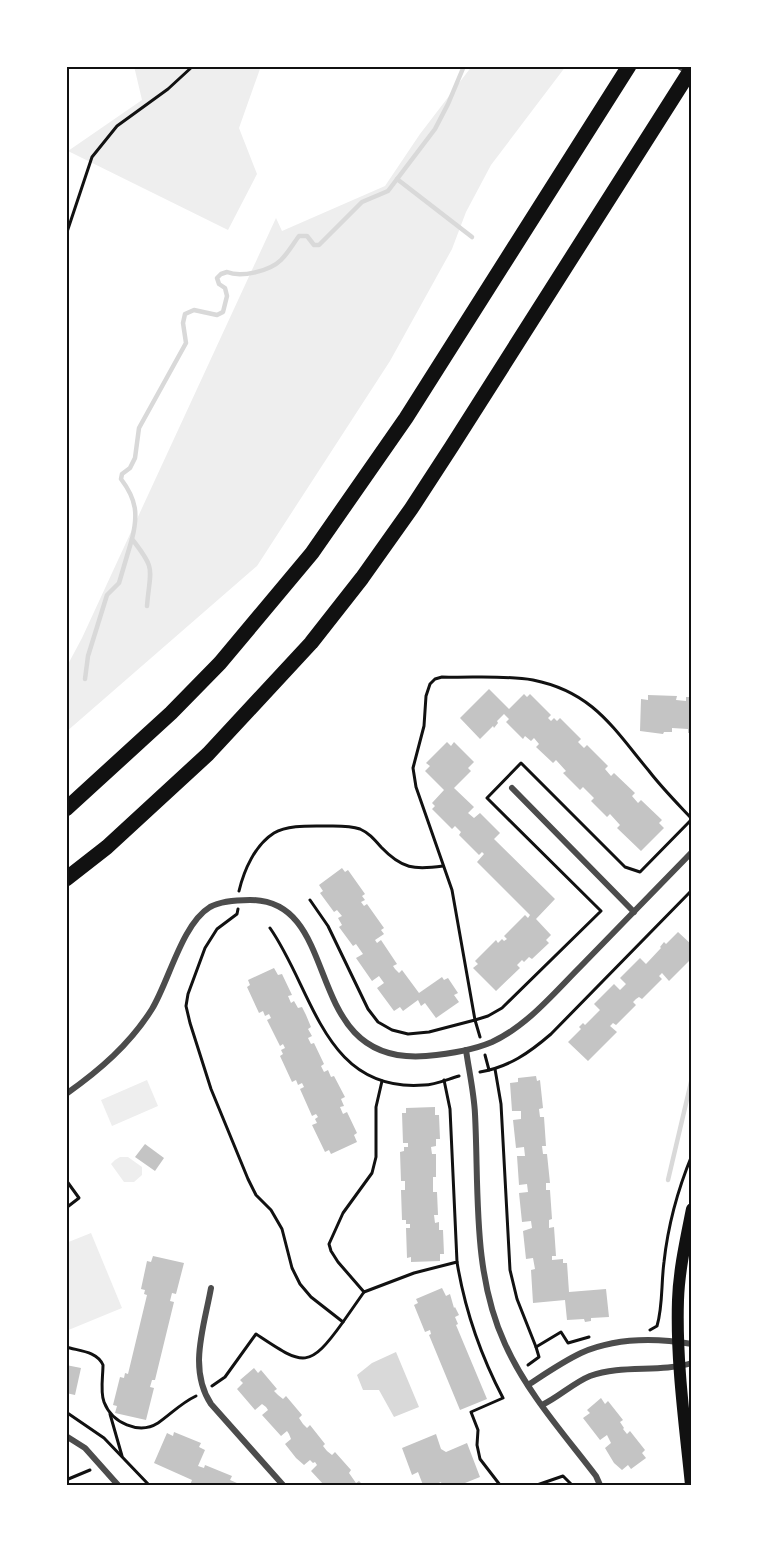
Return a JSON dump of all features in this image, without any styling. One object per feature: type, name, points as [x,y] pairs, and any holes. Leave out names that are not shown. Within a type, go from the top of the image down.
[{"type":"highway","points":[[66,809],[180,705],[220,663],[312,553],[406,418],[629,66]]},
{"type":"highway","points":[[66,879],[107,847],[208,754],[311,643],[362,578],[452,446],[686,69]]},
{"type":"main road","points":[[692,1209],[678,1298],[677,1342],[692,1485]]},
{"type":"street","points":[[512,788],[634,912]]},
{"type":"street","points":[[66,1094],[93,1075],[135,1034],[153,1006],[193,925],[210,907],[238,900],[269,902],[286,909],[305,934],[343,1019],[356,1036],[372,1047],[388,1053],[411,1057],[442,1055],[492,1042],[515,1028],[544,1003],[692,852]]},
{"type":"street","points":[[466,1050],[475,1111],[480,1244],[486,1284],[495,1320],[505,1344],[528,1385],[596,1476],[600,1485]]},
{"type":"street","points":[[211,1288],[199,1348],[203,1392],[283,1485]]},
{"type":"street","points":[[528,1385],[581,1353],[598,1347],[661,1339],[692,1344]]},
{"type":"street","points":[[542,1405],[591,1376],[679,1367],[692,1363]]},
{"type":"street","points":[[66,1436],[85,1448],[118,1485]]},
{"type":"path","points":[[66,236],[92,157],[117,126],[168,89],[193,66]]},
{"type":"path","points":[[310,900],[328,926],[368,1009],[378,1022],[392,1030],[408,1034],[429,1032],[475,1020],[488,1017],[502,1008],[601,911],[487,798],[521,763],[625,867],[640,872],[692,819],[602,715],[580,698],[558,687],[532,680],[442,677],[430,684],[426,696],[424,726],[413,768],[416,787],[452,890],[475,1020],[489,1070]]},
{"type":"path","points":[[343,1322],[311,1297],[300,1284],[292,1268],[282,1229],[271,1210],[256,1195],[248,1179],[211,1089],[190,1023],[186,1006],[188,994],[205,948],[217,929],[237,914],[244,872],[263,842],[275,832],[338,826],[357,828],[369,834],[390,857],[403,864],[418,869],[443,866]]},
{"type":"path","points":[[270,928],[288,957],[324,1033],[336,1050],[352,1066],[382,1081],[425,1085],[495,1070],[531,1051],[551,1034],[692,890]]},
{"type":"path","points":[[495,1070],[501,1104],[510,1270],[517,1299],[536,1347]]},
{"type":"path","points":[[444,1080],[450,1109],[457,1262],[462,1292],[480,1350],[503,1398],[471,1412],[478,1430],[477,1445],[480,1459],[500,1485]]},
{"type":"path","points":[[364,1292],[338,1262],[329,1244],[343,1212],[372,1173],[376,1157],[376,1107],[382,1081]]},
{"type":"path","points":[[657,1326],[661,1313],[664,1261],[669,1229],[676,1198],[692,1155]]},
{"type":"path","points":[[66,1180],[79,1198],[66,1208]]},
{"type":"path","points":[[109,1412],[127,1425],[134,1428],[146,1428],[225,1377],[256,1334],[290,1356],[300,1359],[312,1356],[326,1345],[364,1292],[414,1273],[457,1262]]},
{"type":"path","points":[[66,1347],[94,1354],[101,1359],[103,1401],[109,1412],[123,1458]]},
{"type":"path","points":[[66,1412],[104,1438],[149,1485]]},
{"type":"path","points":[[66,1480],[90,1470]]},
{"type":"path","points":[[537,1485],[563,1476],[572,1485]]},
{"type":"shaded area","points":[[134,66],[261,66],[239,128],[257,174],[228,230],[68,151],[142,100]]},
{"type":"shaded area","points":[[472,66],[566,66],[491,165],[466,212],[452,249],[390,361],[257,566],[66,732],[66,668],[82,638],[276,218],[282,231],[385,186],[420,134]]},
{"type":"shaded area","points":[[147,1080],[158,1106],[112,1126],[101,1100]]},
{"type":"shaded area","points":[[120,1157],[128,1157],[142,1167],[142,1175],[134,1182],[124,1182],[111,1164]]},
{"type":"shaded area","points":[[91,1233],[122,1308],[66,1331],[66,1243]]},
{"type":"shaded area","points":[[396,1352],[419,1407],[394,1417],[379,1390],[363,1390],[357,1375],[372,1363]]},
{"type":"building","points":[[489,689],[509,709],[524,694],[527,697],[530,694],[551,715],[548,718],[551,721],[554,718],[557,721],[560,718],[581,739],[578,742],[584,748],[587,745],[608,766],[605,769],[611,776],[614,773],[635,793],[632,796],[638,803],[641,800],[662,820],[659,823],[664,828],[641,851],[617,828],[620,825],[610,814],[607,817],[591,801],[594,798],[583,787],[580,790],[563,773],[566,771],[556,760],[553,763],[536,747],[539,744],[534,738],[531,741],[525,736],[523,739],[506,722],[509,719],[504,714],[494,728],[493,726],[480,739],[460,718]]},
{"type":"building","points":[[648,695],[677,696],[676,700],[686,701],[686,697],[692,697],[692,733],[688,733],[688,729],[672,728],[672,732],[663,734],[640,731],[641,699],[648,700]]},
{"type":"building","points":[[447,742],[451,746],[454,742],[474,762],[468,768],[471,771],[454,788],[474,807],[468,813],[474,818],[480,813],[500,833],[494,839],[555,899],[536,919],[551,935],[546,940],[549,943],[532,959],[529,957],[524,962],[522,960],[517,965],[520,968],[496,991],[473,968],[478,964],[475,961],[496,940],[498,943],[502,939],[504,941],[507,939],[504,936],[525,915],[528,918],[530,915],[477,862],[484,854],[482,852],[479,855],[459,835],[461,832],[455,826],[452,829],[432,809],[435,806],[432,803],[444,790],[425,771],[430,766],[426,763]]},
{"type":"building","points":[[342,868],[345,872],[348,870],[365,894],[362,896],[365,900],[361,902],[364,906],[367,904],[384,928],[381,930],[384,934],[375,940],[377,943],[381,940],[397,964],[393,966],[395,969],[399,973],[402,970],[419,993],[442,977],[444,980],[448,978],[458,993],[454,995],[459,1002],[436,1018],[425,1003],[421,1006],[418,1000],[403,1011],[400,1007],[394,1011],[377,988],[384,983],[379,976],[372,981],[356,958],[363,954],[356,944],[353,946],[339,927],[342,925],[338,918],[342,916],[337,910],[334,912],[320,893],[323,891],[319,885]]},
{"type":"building","points":[[678,932],[692,945],[692,958],[669,981],[662,973],[659,976],[662,979],[642,999],[639,997],[633,1002],[636,1005],[616,1025],[613,1023],[610,1026],[617,1032],[588,1061],[568,1042],[581,1029],[579,1027],[583,1023],[585,1025],[600,1010],[594,1004],[614,984],[620,990],[626,984],[620,978],[640,958],[646,964],[664,942],[666,944]]},
{"type":"building","points":[[274,968],[278,975],[282,974],[292,995],[288,996],[291,1003],[294,1001],[298,1008],[302,1007],[311,1027],[308,1029],[312,1036],[308,1038],[311,1044],[314,1043],[324,1064],[321,1066],[324,1072],[328,1070],[331,1077],[334,1076],[345,1097],[341,1099],[344,1106],[340,1107],[343,1114],[347,1112],[357,1133],[354,1135],[357,1142],[331,1154],[329,1150],[325,1152],[312,1125],[317,1123],[315,1119],[318,1117],[316,1114],[312,1116],[300,1089],[304,1087],[302,1083],[298,1085],[296,1080],[292,1082],[280,1056],[283,1054],[281,1050],[285,1048],[283,1044],[280,1046],[267,1020],[271,1018],[269,1014],[265,1016],[263,1011],[259,1013],[247,987],[250,985],[248,980]]},
{"type":"building","points":[[536,1076],[537,1081],[540,1080],[543,1108],[539,1109],[540,1117],[544,1117],[546,1146],[542,1146],[543,1154],[547,1154],[550,1183],[546,1183],[546,1190],[550,1190],[552,1219],[549,1220],[549,1228],[554,1227],[556,1256],[552,1256],[552,1260],[563,1259],[563,1263],[567,1263],[569,1292],[606,1289],[609,1317],[591,1318],[591,1321],[585,1322],[584,1319],[567,1320],[565,1300],[533,1303],[531,1270],[535,1269],[533,1258],[526,1259],[523,1231],[532,1228],[531,1221],[522,1222],[519,1193],[528,1192],[527,1184],[519,1185],[517,1156],[525,1156],[524,1147],[516,1148],[513,1120],[521,1119],[521,1111],[512,1111],[510,1083],[518,1082],[518,1078]]},
{"type":"building","points":[[435,1107],[435,1115],[439,1115],[440,1139],[436,1139],[436,1146],[431,1147],[432,1154],[436,1154],[436,1177],[433,1177],[433,1192],[437,1192],[438,1215],[434,1215],[435,1223],[439,1222],[439,1230],[443,1230],[444,1254],[440,1254],[440,1261],[411,1262],[411,1257],[407,1258],[406,1228],[410,1228],[410,1224],[402,1220],[401,1190],[405,1190],[405,1181],[401,1181],[400,1152],[404,1151],[404,1147],[408,1147],[408,1143],[403,1143],[402,1113],[406,1113],[406,1108]]},
{"type":"building","points":[[145,1144],[164,1158],[155,1171],[135,1157]]},
{"type":"building","points":[[153,1256],[184,1263],[176,1294],[172,1293],[170,1301],[174,1302],[155,1380],[152,1380],[150,1387],[154,1388],[146,1420],[115,1413],[117,1406],[113,1405],[120,1377],[124,1378],[125,1373],[128,1374],[147,1295],[144,1294],[145,1290],[141,1289],[147,1261],[151,1262]]},
{"type":"building","points":[[442,1288],[446,1296],[450,1294],[454,1308],[459,1315],[455,1317],[458,1324],[456,1325],[487,1399],[460,1410],[429,1335],[430,1330],[425,1332],[414,1305],[418,1303],[416,1299]]},
{"type":"building","points":[[66,1365],[81,1368],[75,1395],[66,1393]]},
{"type":"building","points":[[254,1368],[258,1373],[261,1370],[277,1389],[274,1391],[278,1395],[283,1399],[286,1396],[302,1415],[299,1418],[303,1424],[307,1428],[310,1425],[325,1444],[323,1446],[327,1451],[332,1455],[335,1452],[351,1470],[349,1473],[356,1483],[359,1481],[363,1485],[324,1485],[311,1471],[317,1465],[315,1462],[310,1460],[304,1465],[296,1458],[285,1444],[291,1439],[287,1431],[281,1436],[262,1415],[268,1410],[266,1407],[262,1404],[255,1410],[237,1389],[243,1383],[240,1380]]},
{"type":"building","points":[[601,1398],[605,1404],[608,1401],[623,1420],[620,1422],[627,1434],[630,1431],[645,1450],[642,1453],[646,1458],[631,1469],[628,1465],[622,1470],[614,1463],[605,1448],[611,1443],[607,1435],[600,1440],[583,1418],[590,1413],[587,1410]]},
{"type":"building","points":[[174,1432],[201,1443],[199,1447],[205,1450],[198,1466],[204,1468],[205,1465],[232,1476],[230,1480],[237,1483],[236,1485],[190,1485],[192,1480],[154,1463],[167,1433],[173,1436]]},
{"type":"building","points":[[436,1434],[441,1449],[446,1452],[467,1443],[480,1477],[460,1485],[442,1485],[441,1482],[434,1485],[423,1485],[418,1472],[412,1475],[402,1448]]},
{"type":"waterway","points":[[147,606],[149,564],[132,539],[135,508],[121,479],[122,474],[130,468],[135,458],[139,428],[186,343],[183,323],[185,314],[194,310],[217,315],[223,312],[227,296],[225,288],[219,284],[217,278],[221,274],[227,272],[247,274],[270,267],[284,257],[299,236],[307,236],[314,245],[319,245],[362,202],[388,191],[435,129],[464,66]]},
{"type":"waterway","points":[[397,179],[472,237]]},
{"type":"waterway","points":[[85,679],[88,656],[107,595],[119,583],[132,539]]},
{"type":"waterway","points":[[668,1180],[692,1078]]}]
